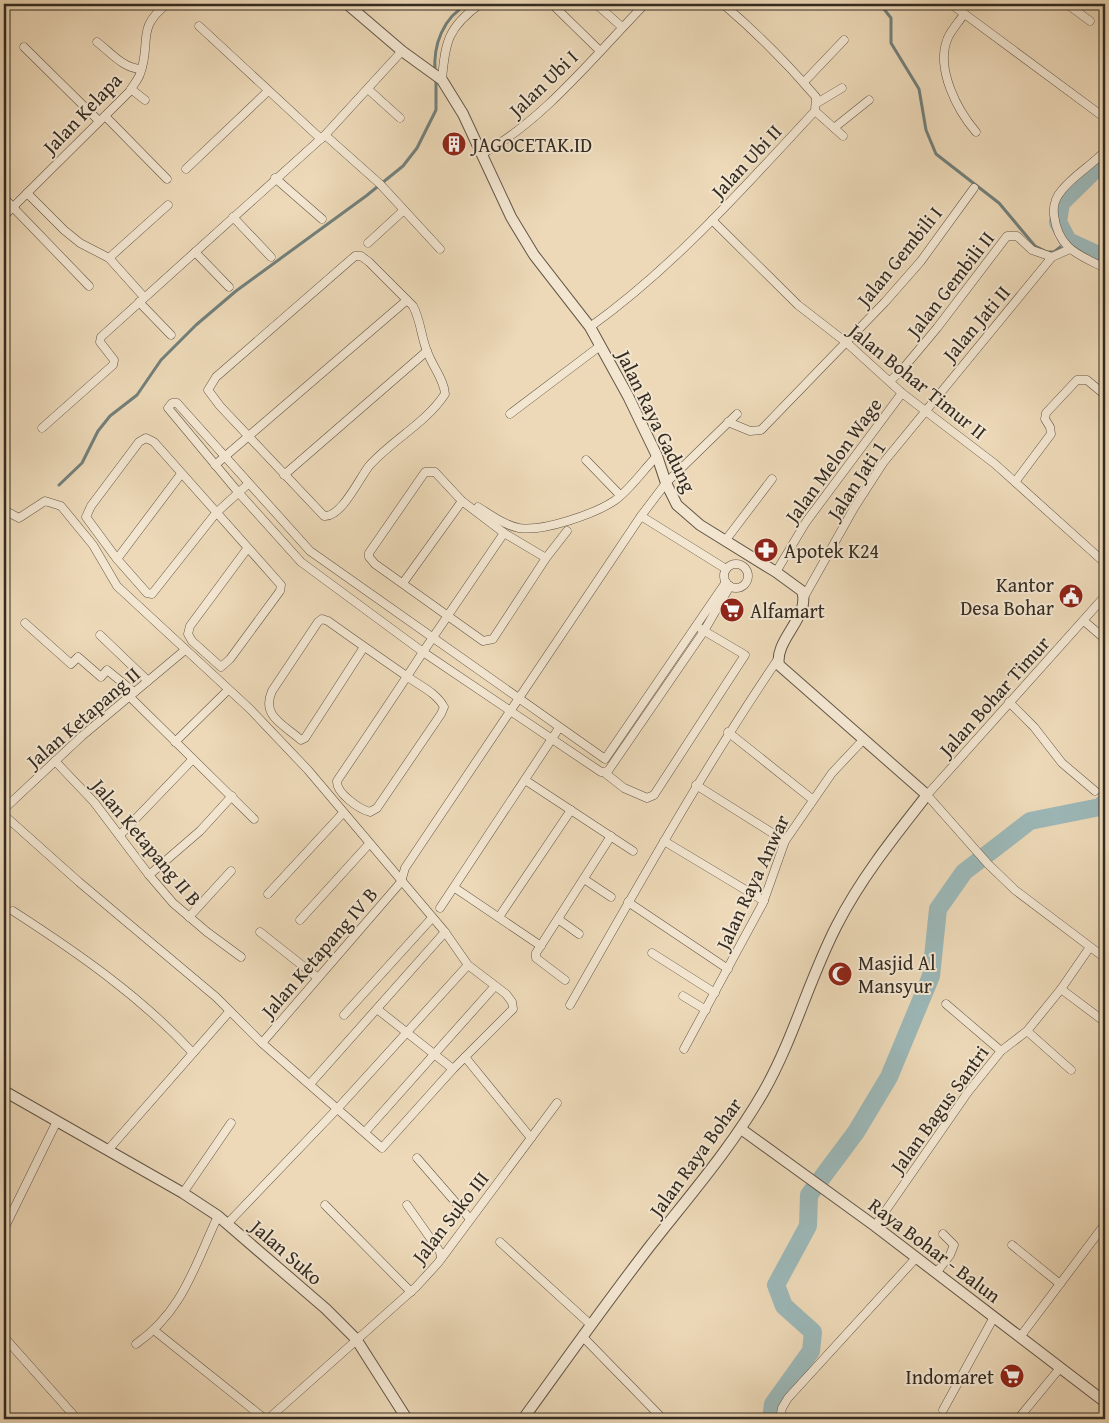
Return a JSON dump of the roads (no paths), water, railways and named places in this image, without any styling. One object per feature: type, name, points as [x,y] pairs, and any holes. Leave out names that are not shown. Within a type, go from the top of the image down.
[{"type":"street","points":[[4,7],[7,4]]},
{"type":"street","name":"Jalan Kelapa","points":[[4,216],[131,89],[141,69],[146,48],[145,32],[156,12],[167,4]]},
{"type":"street","name":"Jalan Raya Gadung","points":[[347,4],[402,51],[439,78],[463,114],[511,216],[534,255],[590,327],[658,456],[666,483],[677,505],[700,525],[798,587],[804,597]]},
{"type":"street","points":[[439,78],[447,38],[463,16],[480,4]]},
{"type":"street","points":[[552,4],[600,50]]},
{"type":"street","points":[[596,4],[622,28],[645,4]]},
{"type":"street","points":[[723,4],[758,34],[804,82],[816,97],[816,107],[843,136]]},
{"type":"street","points":[[951,4],[1105,118]]},
{"type":"street","points":[[1067,4],[1090,21]]},
{"type":"street","points":[[964,14],[947,38],[943,54],[953,100],[964,118],[976,132]]},
{"type":"street","points":[[198,26],[268,91],[380,184],[440,249]]},
{"type":"street","name":"Jalan Ubi I","points":[[482,154],[503,143],[539,113],[622,28]]},
{"type":"street","points":[[804,82],[844,40]]},
{"type":"street","points":[[97,42],[120,61],[134,69],[141,69]]},
{"type":"street","points":[[24,47],[167,179]]},
{"type":"street","points":[[42,428],[113,366],[114,360],[100,340],[275,178],[323,137],[369,90],[402,51]]},
{"type":"street","name":"Jalan Ubi II","points":[[590,327],[662,268],[712,220],[816,107],[842,88]]},
{"type":"street","points":[[131,89],[145,100]]},
{"type":"street","points":[[369,90],[400,118]]},
{"type":"street","points":[[186,168],[268,91]]},
{"type":"street","points":[[834,128],[868,100]]},
{"type":"street","points":[[1105,151],[1066,185],[1057,197],[1054,209],[1055,220],[1066,245],[1105,268]]},
{"type":"street","points":[[275,178],[322,219]]},
{"type":"street","name":"Jalan Gembili I","points":[[728,422],[750,431],[761,430],[847,343],[920,261],[974,188]]},
{"type":"street","points":[[27,193],[64,230],[94,251],[109,258],[170,335]]},
{"type":"street","points":[[4,198],[89,286]]},
{"type":"street","points":[[109,258],[168,205]]},
{"type":"street","points":[[368,243],[404,210]]},
{"type":"street","points":[[233,217],[271,257]]},
{"type":"street","name":"Jalan Bohar Timur II","points":[[712,220],[798,305],[847,343],[902,392],[1016,482],[1105,563]]},
{"type":"street","name":"Jalan Gembili II","points":[[890,381],[901,371],[937,328],[1008,236],[1017,236],[1032,250],[1052,257]]},
{"type":"street","points":[[1052,257],[1066,245]]},
{"type":"street","points":[[195,252],[228,287]]},
{"type":"street","points":[[355,256],[361,256],[369,262],[407,300],[418,314],[427,351],[444,387],[445,394],[416,424],[378,456],[346,500],[333,514],[324,516],[210,394],[210,384],[355,256]]},
{"type":"street","name":"Jalan Jati II","points":[[926,410],[1052,257]]},
{"type":"street","points":[[215,465],[407,300]]},
{"type":"street","points":[[510,414],[567,369],[600,346]]},
{"type":"street","points":[[284,475],[427,351]]},
{"type":"street","points":[[1016,482],[1051,434],[1050,427],[1045,418],[1047,412],[1077,380],[1087,380],[1105,395]]},
{"type":"street","name":"Jalan Melon Wage","points":[[776,572],[806,522],[902,392]]},
{"type":"street","points":[[177,403],[310,551],[559,728],[606,758],[649,695],[701,628],[745,655],[654,794],[647,798],[636,795],[606,773],[594,769],[423,652],[301,562],[215,465],[168,409],[169,405],[177,403]]},
{"type":"street","name":"Jalan Jati 1","points":[[804,597],[854,508],[883,464],[926,410]]},
{"type":"street","name":"Jalan Ketapang IV B","points":[[262,1043],[401,882],[405,868],[641,516],[666,483],[737,414]]},
{"type":"street","points":[[247,549],[190,626],[188,634],[192,641],[221,666],[230,659],[281,588],[280,582],[247,549],[216,513],[181,474],[154,442],[146,438],[139,442],[91,506],[87,520],[117,559],[147,593],[152,594],[216,513],[248,484]]},
{"type":"street","points":[[478,506],[505,524],[520,528],[560,523],[588,515],[620,495],[658,456]]},
{"type":"street","points":[[586,460],[620,495]]},
{"type":"street","points":[[546,558],[504,533],[462,501],[435,472],[425,472],[369,553],[369,557],[375,564],[448,616],[483,640],[493,639],[546,558],[567,531]]},
{"type":"street","points":[[117,559],[181,474]]},
{"type":"street","points":[[725,541],[772,479]]},
{"type":"street","points":[[403,584],[462,501]]},
{"type":"street","points":[[4,510],[19,518],[39,502],[52,502],[61,506],[93,545],[117,586],[228,690],[308,770],[445,932],[468,965],[512,1002],[513,1009],[453,1069],[382,1148],[262,1043],[216,997],[79,882],[4,815]]},
{"type":"street","points":[[641,516],[726,569]]},
{"type":"street","points":[[364,647],[305,738],[301,740],[272,714],[268,708],[268,701],[272,690],[320,620],[328,622],[407,676],[437,697],[444,707],[377,808],[370,812],[360,809],[336,783],[407,676],[423,652],[504,533]]},
{"type":"street","points":[[301,562],[310,551]]},
{"type":"street","points":[[740,565],[747,555]]},
{"type":"street","points":[[730,565],[740,565],[747,574],[746,582],[739,587],[728,584],[724,578],[726,569],[730,565]]},
{"type":"street","points":[[606,773],[656,700],[728,584]]},
{"type":"street","points":[[362,607],[371,593]]},
{"type":"street","name":"Jalan Bohar Timur","points":[[927,795],[1105,596]]},
{"type":"street","points":[[570,1005],[728,732],[778,659],[804,597]]},
{"type":"street","points":[[1084,621],[1105,639]]},
{"type":"street","points":[[25,623],[71,664],[78,657],[101,677],[107,670],[132,694],[175,742],[254,819]]},
{"type":"street","points":[[100,635],[148,681]]},
{"type":"street","name":"Jalan Ketapang II","points":[[4,809],[55,761],[185,650]]},
{"type":"street","points":[[778,659],[783,670],[927,795],[988,864],[1015,890],[1105,958]]},
{"type":"street","points":[[175,742],[228,690]]},
{"type":"street","points":[[649,695],[656,700]]},
{"type":"street","points":[[1009,702],[1034,727],[1062,763],[1094,791]]},
{"type":"street","points":[[440,908],[559,728]]},
{"type":"street","points":[[728,732],[812,799]]},
{"type":"street","name":"Jalan Raya Anwar","points":[[684,1049],[764,900],[767,881],[785,842],[812,799],[832,773],[864,739]]},
{"type":"street","points":[[120,835],[193,759]]},
{"type":"street","name":"Jalan Ketapang II B","points":[[55,761],[94,802],[149,875],[189,917],[241,957]]},
{"type":"street","points":[[525,780],[633,851]]},
{"type":"street","points":[[696,786],[785,842]]},
{"type":"street","name":"Jalan Raya Bohar","points":[[523,1419],[582,1336],[719,1161],[740,1129],[781,1059],[822,959],[849,902],[881,853],[927,795]]},
{"type":"street","points":[[149,875],[200,831],[232,796]]},
{"type":"street","points":[[499,917],[571,810]]},
{"type":"street","points":[[268,894],[344,813]]},
{"type":"street","points":[[564,980],[536,958],[536,953],[611,836]]},
{"type":"street","points":[[664,841],[764,900]]},
{"type":"street","points":[[300,920],[369,844]]},
{"type":"street","points":[[189,917],[232,871]]},
{"type":"street","points":[[584,879],[611,897]]},
{"type":"street","points":[[454,888],[541,946]]},
{"type":"street","points":[[628,902],[728,969]]},
{"type":"street","points":[[13,911],[119,983],[164,1022],[193,1053]]},
{"type":"street","points":[[344,1014],[432,918]]},
{"type":"street","points":[[558,919],[579,934]]},
{"type":"street","points":[[260,932],[318,978]]},
{"type":"street","points":[[310,1084],[445,932]]},
{"type":"street","name":"Jalan Bagus Santri","points":[[875,1226],[968,1092],[1001,1051],[1027,1031],[1061,989],[1090,946]]},
{"type":"street","points":[[652,954],[715,993]]},
{"type":"street","points":[[227,1224],[338,1108],[468,965]]},
{"type":"street","points":[[365,1132],[495,986]]},
{"type":"street","points":[[1061,989],[1105,1022]]},
{"type":"street","points":[[683,996],[706,1010]]},
{"type":"street","points":[[946,1004],[1001,1051]]},
{"type":"street","points":[[377,1009],[453,1069]]},
{"type":"street","points":[[108,1150],[230,1012]]},
{"type":"street","points":[[1027,1031],[1071,1070]]},
{"type":"street","points":[[465,1057],[531,1138]]},
{"type":"street","name":"Jalan Suko","points":[[4,1093],[183,1192],[218,1216],[326,1309],[356,1339],[407,1419]]},
{"type":"street","name":"Jalan Suko III","points":[[267,1419],[411,1292],[441,1257],[557,1103]]},
{"type":"street","points":[[6,1225],[57,1122]]},
{"type":"street","points":[[183,1192],[232,1123]]},
{"type":"street","name":"Raya Bohar - Balun","points":[[740,1129],[875,1226],[1105,1402]]},
{"type":"street","points":[[417,1158],[470,1219]]},
{"type":"street","points":[[325,1205],[411,1292]]},
{"type":"street","points":[[407,1205],[440,1252],[441,1257]]},
{"type":"street","points":[[136,1344],[155,1331],[184,1294],[218,1216]]},
{"type":"street","points":[[1020,1337],[1105,1224]]},
{"type":"street","points":[[936,1273],[950,1255],[954,1245],[943,1234]]},
{"type":"street","points":[[500,1242],[591,1325]]},
{"type":"street","points":[[1012,1245],[1060,1284]]},
{"type":"street","points":[[780,1419],[788,1398],[916,1258]]},
{"type":"street","points":[[943,1410],[994,1317]]},
{"type":"street","points":[[155,1331],[267,1419]]},
{"type":"street","points":[[582,1336],[663,1419]]},
{"type":"street","points":[[4,1337],[77,1419]]},
{"type":"street","points":[[1018,1419],[1060,1368]]},
{"type":"waterway","points":[[435,72],[436,52],[441,33],[452,16],[468,4]]},
{"type":"waterway","points":[[880,4],[891,18],[891,43],[919,89],[926,130],[936,154],[999,203],[1035,246],[1047,252],[1054,252],[1068,241]]},
{"type":"waterway","points":[[59,485],[82,463],[98,431],[110,416],[137,395],[161,360],[196,325],[236,291],[366,196],[403,166],[417,148],[436,110],[436,78]]},
{"type":"waterway","points":[[1105,160],[1061,203],[1058,222],[1068,241],[1105,258]]},
{"type":"waterway","points":[[771,1419],[773,1404],[811,1351],[813,1332],[784,1306],[776,1285],[808,1226],[809,1195],[856,1132],[889,1077],[931,976],[938,909],[964,872],[1030,821],[1100,807],[1105,802]]},
{"type":"place","name":"JAGOCETAK.ID","points":[[454,144]]},
{"type":"place","name":"Apotek K24","points":[[766,550]]},
{"type":"place","name":"Kantor Desa Bohar","points":[[1071,596]]},
{"type":"place","name":"Alfamart","points":[[732,610]]},
{"type":"place","name":"Masjid Al Mansyur","points":[[840,974]]},
{"type":"place","name":"Indomaret","points":[[1012,1376]]}]
